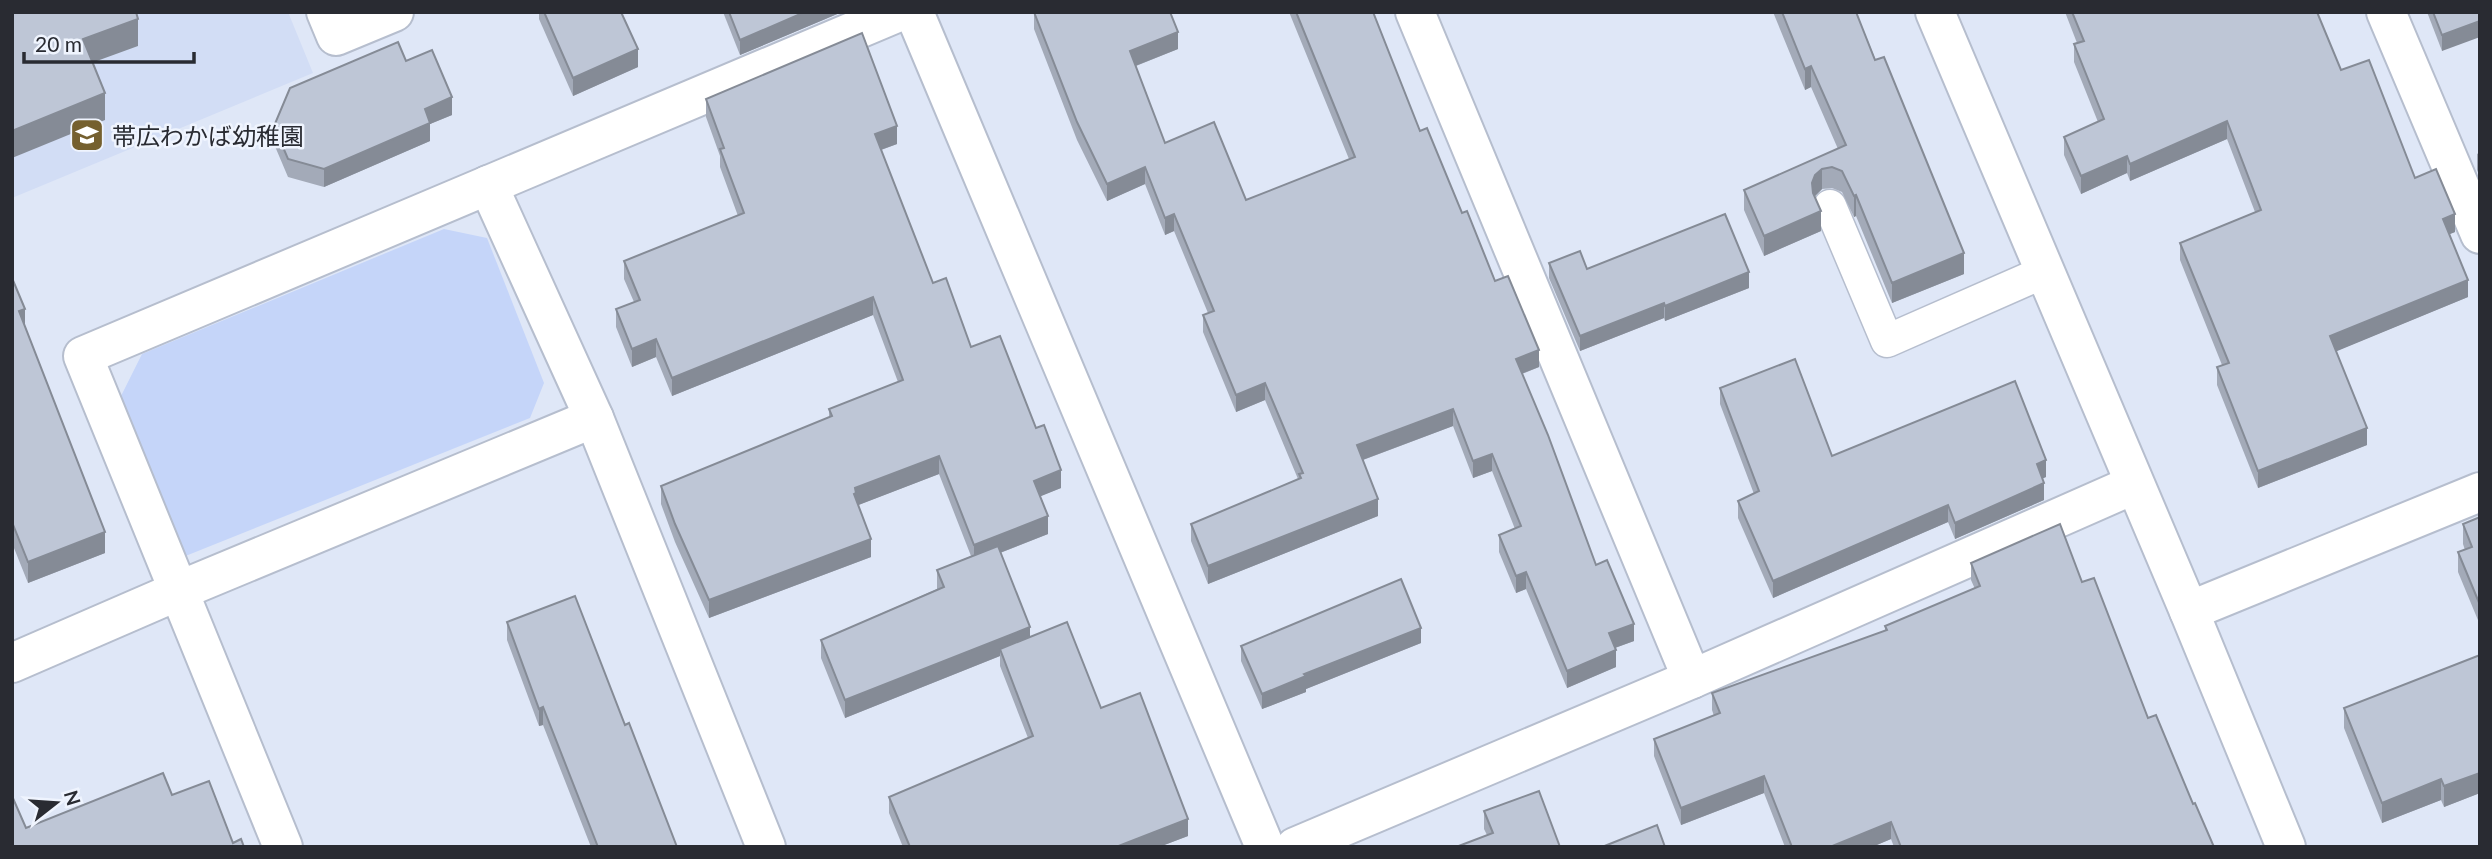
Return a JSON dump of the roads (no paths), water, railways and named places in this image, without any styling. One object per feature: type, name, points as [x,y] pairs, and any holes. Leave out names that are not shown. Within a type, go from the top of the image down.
[{"type":"street","points":[[326,12],[336,36],[394,12]]},
{"type":"street","points":[[284,847],[83,356],[899,12]]},
{"type":"street","points":[[914,12],[1265,847]]},
{"type":"street","points":[[1415,12],[1692,679]]},
{"type":"street","points":[[1935,12],[2286,847]]},
{"type":"street","points":[[2386,12],[2480,234]]},
{"type":"street","points":[[488,185],[594,418],[766,847]]},
{"type":"street","points":[[12,663],[594,418]]},
{"type":"street","points":[[1295,847],[1692,679],[2133,485]]},
{"type":"street","points":[[2189,611],[2480,492]]},
{"type":"lane","points":[[1830,206],[1887,341],[2044,272]]},
{"type":"place","name":"帯広わかば幼稚園","points":[[87,135]]}]
